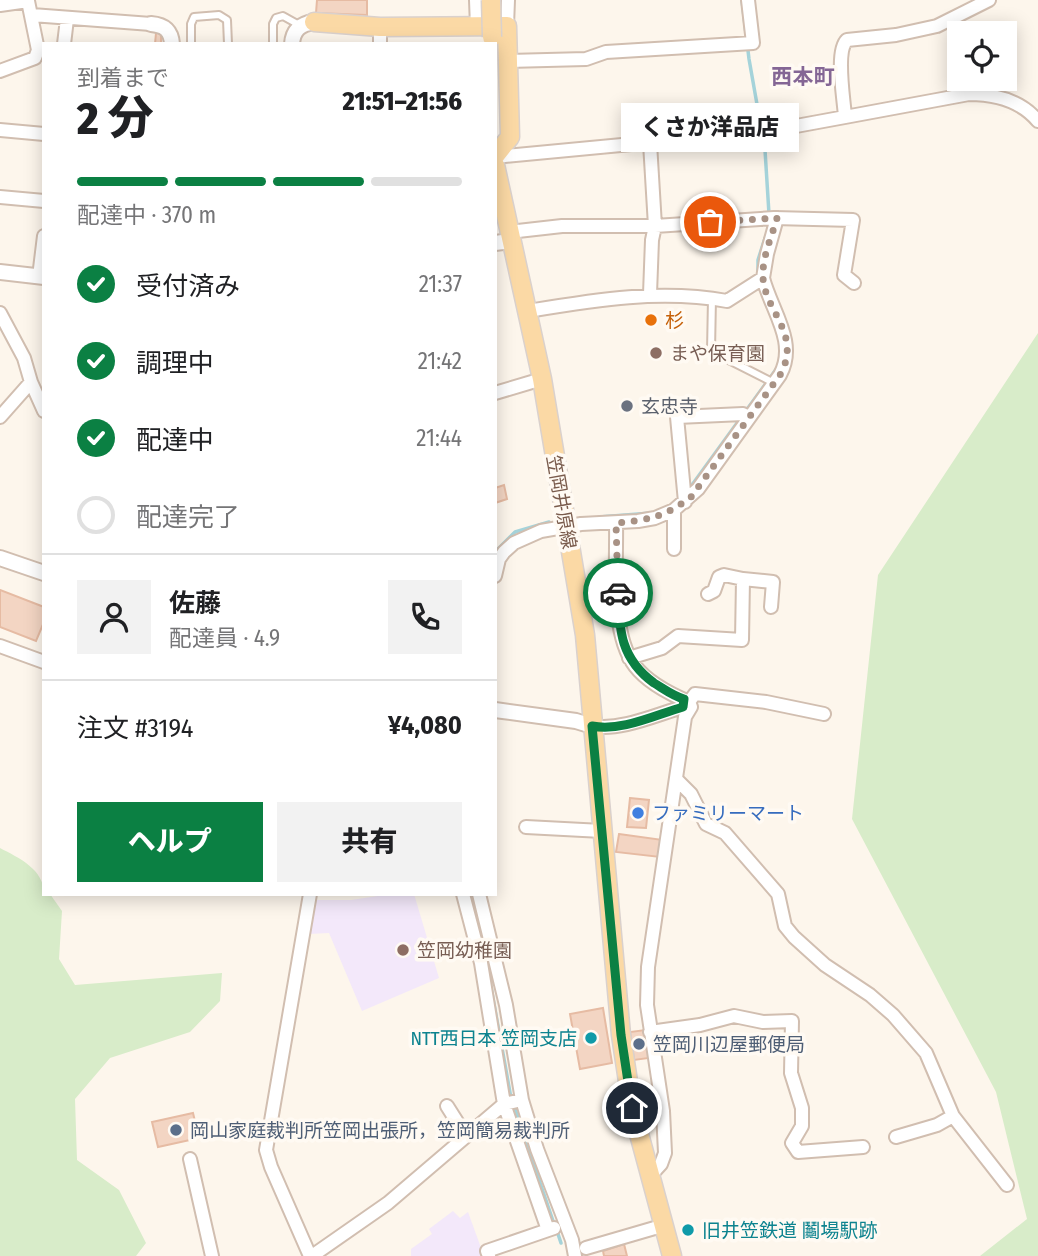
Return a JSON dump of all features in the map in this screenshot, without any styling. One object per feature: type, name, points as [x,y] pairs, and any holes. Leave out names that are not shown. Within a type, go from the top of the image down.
[{"type":"main road","points":[[307,24],[380,36],[489,35],[491,0]]},
{"type":"main road","points":[[497,46],[508,61],[510,137],[497,153]]},
{"type":"main road","name":"笠岡井原線","points":[[497,180],[505,239],[528,311],[542,379],[585,635],[621,1035],[632,1108],[673,1256]]},
{"type":"street","points":[[477,0],[489,35]]},
{"type":"street","points":[[489,35],[508,0]]},
{"type":"street","points":[[508,61],[586,59],[606,52],[753,43],[748,0]]},
{"type":"street","points":[[845,117],[842,46],[847,40],[937,26],[989,0]]},
{"type":"street","points":[[0,5],[28,1],[38,50],[35,58],[0,71]]},
{"type":"street","points":[[32,15],[163,26],[169,31],[172,42]]},
{"type":"street","points":[[64,42],[67,19]]},
{"type":"street","points":[[292,42],[293,36],[307,24]]},
{"type":"street","points":[[497,156],[763,131],[969,93],[987,94],[1023,107],[1038,121]]},
{"type":"street","points":[[0,130],[42,134]]},
{"type":"street","points":[[650,143],[654,226],[650,295]]},
{"type":"street","points":[[0,197],[42,201]]},
{"type":"street","points":[[497,568],[499,547],[527,536],[566,526],[655,518],[674,510],[684,495],[698,489],[786,361],[786,340],[760,280],[772,218]]},
{"type":"street","points":[[505,239],[562,226],[654,226],[772,218],[853,220],[844,275],[854,283]]},
{"type":"street","points":[[0,272],[41,277]]},
{"type":"street","points":[[528,311],[650,295],[695,295],[727,301],[760,280]]},
{"type":"street","points":[[0,313],[24,358],[42,407]]},
{"type":"street","points":[[497,392],[542,379]]},
{"type":"street","points":[[0,417],[31,382]]},
{"type":"street","points":[[684,495],[677,417],[746,416]]},
{"type":"street","points":[[674,510],[674,549]]},
{"type":"street","points":[[616,523],[619,614],[623,643],[629,657],[642,674],[685,706]]},
{"type":"street","points":[[0,558],[42,572]]},
{"type":"street","points":[[708,594],[714,591],[719,577],[724,575],[772,582],[771,607]]},
{"type":"street","points":[[629,657],[662,648],[678,636],[742,640],[743,579]]},
{"type":"street","points":[[0,646],[42,661]]},
{"type":"street","points":[[497,710],[600,728],[628,724],[685,706],[695,694],[766,702],[824,714]]},
{"type":"street","points":[[650,1176],[661,1164],[665,1153],[663,1111],[647,1005],[648,967],[685,706]]},
{"type":"street","points":[[676,779],[691,794],[706,824],[725,833],[778,894],[785,926],[794,937],[825,965],[870,995],[926,1053],[953,1116],[1007,1185]]},
{"type":"street","points":[[526,827],[602,831]]},
{"type":"street","points":[[310,896],[267,1150],[271,1167],[311,1256],[388,1203],[467,1136],[513,1102]]},
{"type":"street","points":[[473,902],[488,962],[513,1102],[556,1227],[590,1252],[665,1225]]},
{"type":"street","points":[[488,962],[506,1005],[513,1102],[537,1149],[556,1227]]},
{"type":"street","points":[[650,1032],[700,1025],[734,1016],[762,1022],[792,1021],[791,1073],[802,1108],[802,1126],[792,1143],[797,1152],[863,1147]]},
{"type":"street","points":[[447,1106],[467,1136]]},
{"type":"street","points":[[896,1138],[937,1125],[953,1116]]},
{"type":"street","points":[[190,1159],[212,1256]]},
{"type":"street","points":[[489,1256],[487,1251],[556,1227]]},
{"type":"street","points":[[572,1240],[575,1256]]},
{"type":"lane","points":[[191,42],[191,24],[197,15],[224,17],[228,25],[228,42]]},
{"type":"lane","points":[[273,42],[273,24],[276,18],[283,16],[307,24]]},
{"type":"lane","points":[[712,298],[711,351],[771,381]]},
{"type":"shaded area","points":[[378,896],[415,896],[439,978],[362,1011],[329,933],[309,934],[313,900],[351,900]]},
{"type":"shaded area","points":[[453,1211],[460,1218],[468,1212],[484,1256],[411,1256],[411,1249],[432,1234],[429,1229]]},
{"type":"green space","points":[[1038,333],[1038,1256],[980,1256],[1027,1219],[996,1092],[852,819],[878,575]]},
{"type":"green space","points":[[0,848],[35,871],[42,883],[42,896],[51,896],[62,911],[59,959],[75,985],[222,973],[220,1001],[190,1032],[110,1058],[75,1099],[77,1160],[119,1190],[146,1243],[136,1256],[0,1256]]},
{"type":"building","points":[[317,0],[367,0],[367,15],[316,13]]},
{"type":"building","points":[[156,33],[161,33],[161,42],[155,42]]},
{"type":"building","points":[[504,485],[507,499],[497,502],[497,487]]},
{"type":"building","points":[[0,590],[42,606],[42,627],[36,641],[0,627]]},
{"type":"building","points":[[630,798],[649,800],[646,828],[627,827]]},
{"type":"building","points":[[619,834],[663,840],[660,857],[616,852]]},
{"type":"building","name":"NTT西日本 笠岡支店","points":[[603,1008],[612,1063],[580,1069],[570,1014]]},
{"type":"building","points":[[645,1030],[649,1058],[634,1060],[630,1032]]},
{"type":"building","name":"岡山家庭裁判所笠岡出張所，笠岡簡易裁判所","points":[[193,1113],[199,1138],[158,1147],[152,1122]]},
{"type":"building","points":[[624,1244],[627,1256],[604,1256],[603,1251]]},
{"type":"waterway","points":[[742,0],[761,127]]},
{"type":"waterway","points":[[764,134],[769,214]]},
{"type":"waterway","points":[[758,278],[758,260],[765,238]]},
{"type":"waterway","points":[[689,489],[777,368]]},
{"type":"waterway","points":[[599,517],[651,513]]},
{"type":"waterway","points":[[497,550],[515,532],[549,522]]},
{"type":"waterway","points":[[471,896],[484,950]]},
{"type":"waterway","points":[[487,965],[511,1098]]},
{"type":"waterway","points":[[514,1106],[554,1224]]},
{"type":"waterway","points":[[557,1231],[561,1243]]},
{"type":"way so far","points":[[618,593],[616,523],[655,518],[674,510],[691,497],[780,375],[786,361],[786,340],[763,278],[766,254],[777,218],[710,222]]},
{"type":"place","name":"くさか洋品店","points":[[710,222]]},
{"type":"place","name":"杉","points":[[651,320]]},
{"type":"place","name":"まや保育園","points":[[656,353]]},
{"type":"place","name":"玄忠寺","points":[[627,406]]},
{"type":"place","name":"ファミリーマート","points":[[638,813]]},
{"type":"place","name":"笠岡幼稚園","points":[[403,950]]},
{"type":"place","name":"NTT西日本 笠岡支店","points":[[591,1038]]},
{"type":"place","name":"笠岡川辺屋郵便局","points":[[639,1044]]},
{"type":"place","name":"岡山家庭裁判所笠岡出張所，笠岡簡易裁判所","points":[[176,1130]]},
{"type":"place","name":"旧井笠鉄道 鬮場駅跡","points":[[688,1230]]},
{"type":"district","name":"西本町","points":[[803,77]]},
{"type":"route","points":[[618,593],[623,643],[634,666],[672,695],[684,699],[683,707],[628,724],[600,728],[592,726],[621,1035],[632,1108]]}]
